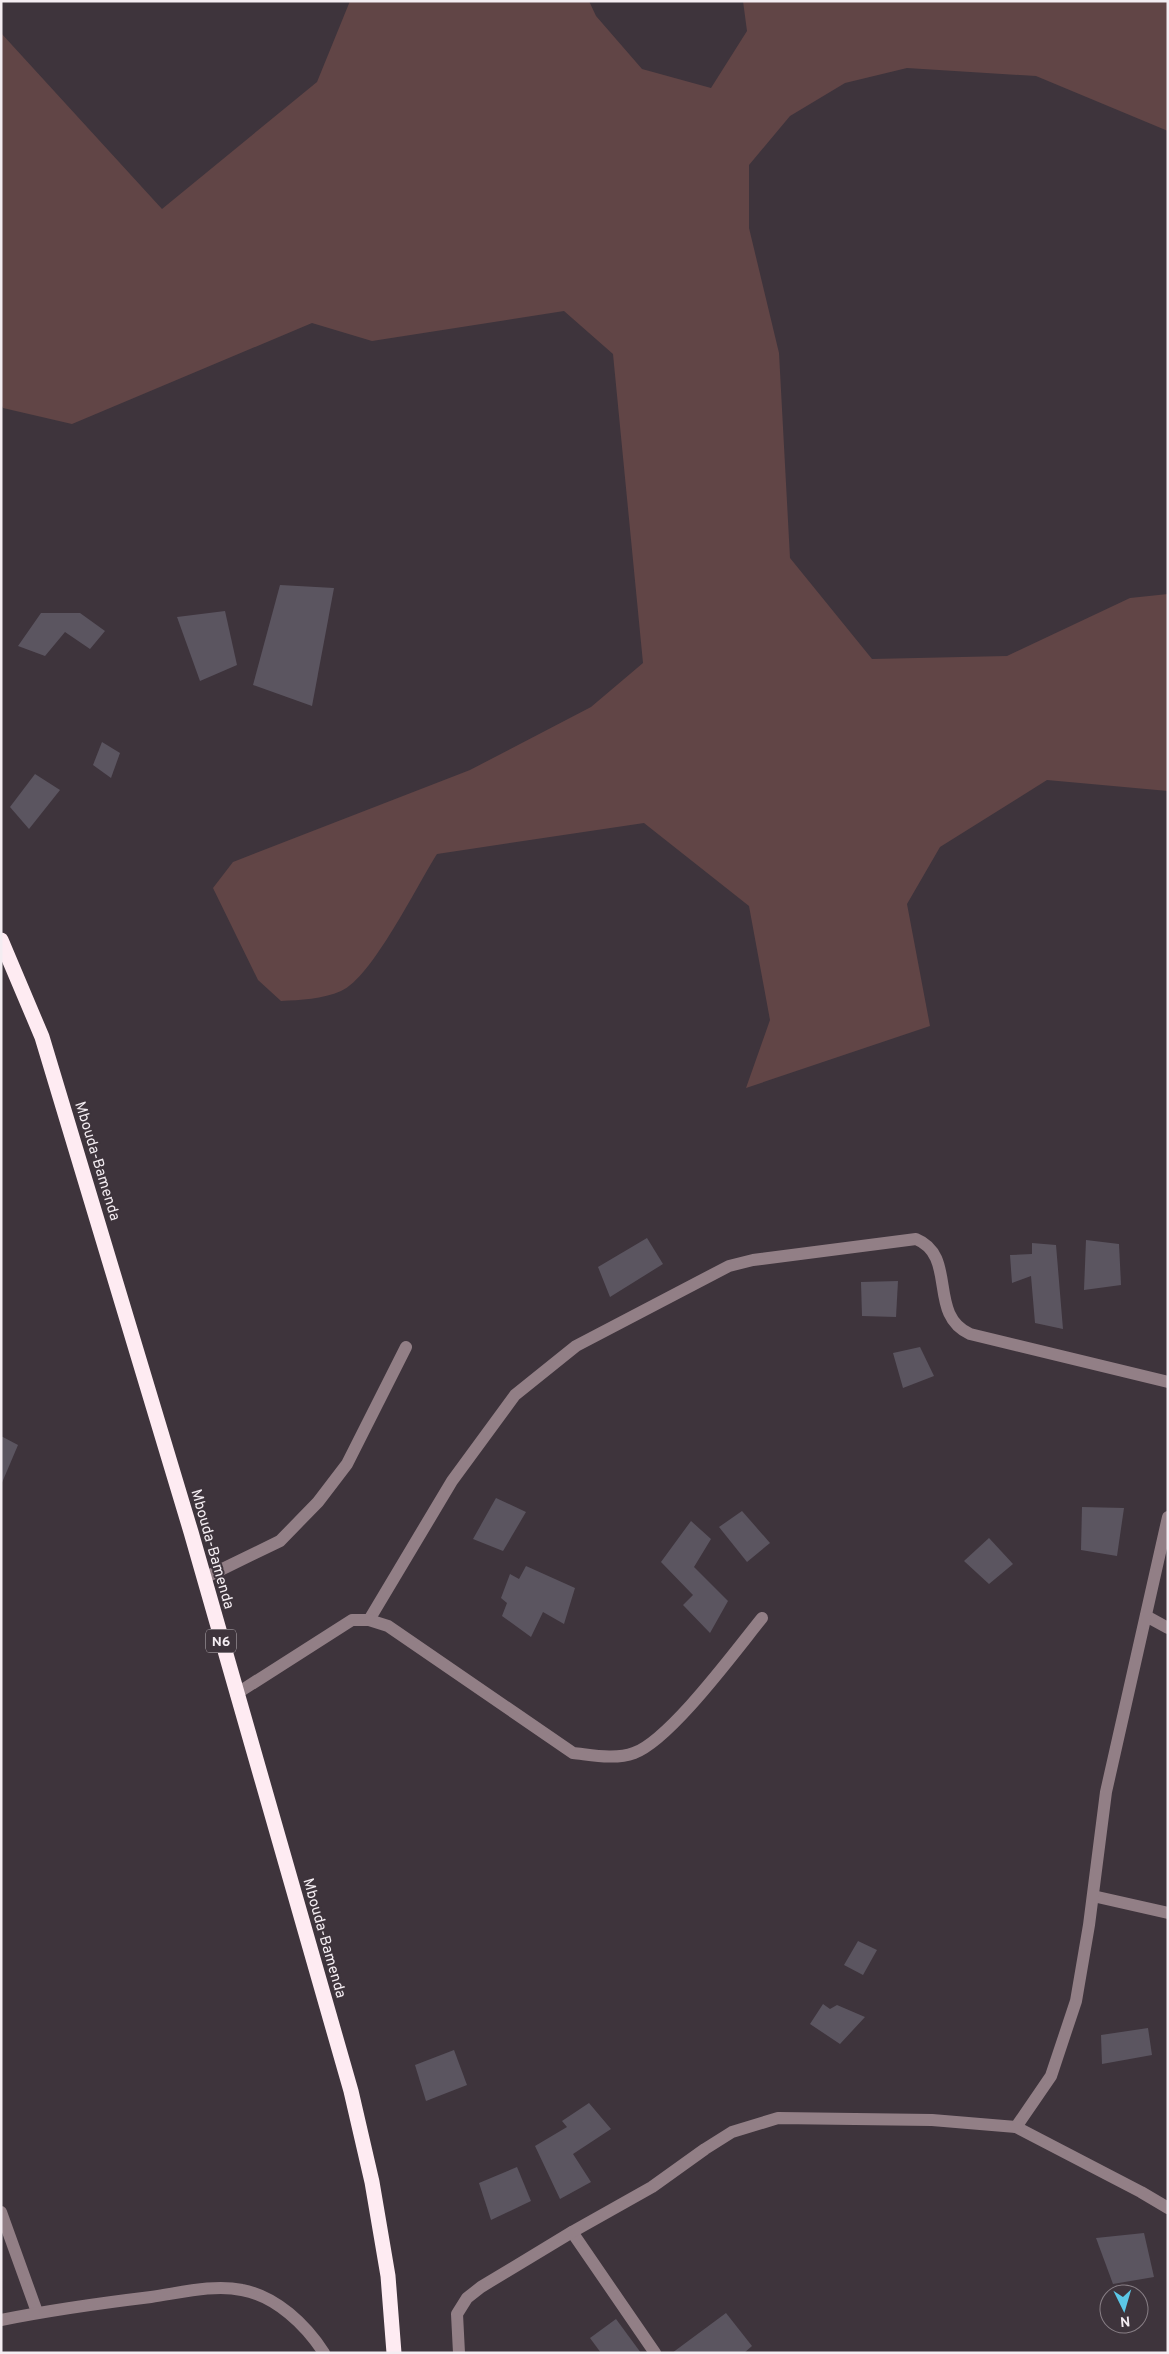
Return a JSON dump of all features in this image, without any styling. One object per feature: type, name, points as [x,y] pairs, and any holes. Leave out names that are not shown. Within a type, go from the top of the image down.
[{"type":"highway","name":"Mbouda-Bamenda","points":[[1,940],[42,1037],[204,1578],[351,2091],[372,2182],[388,2276],[394,2353]]},
{"type":"street","points":[[369,1620],[452,1481],[515,1395],[576,1346],[729,1266],[753,1260],[916,1239],[928,1244],[936,1254],[950,1316],[958,1328],[970,1334],[1062,1358],[1168,1382]]},
{"type":"street","points":[[204,1578],[280,1542],[318,1502],[346,1464],[406,1347]]},
{"type":"street","points":[[1016,2127],[1051,2076],[1076,2001],[1093,1896],[1106,1792],[1168,1517]]},
{"type":"street","points":[[1146,1616],[1168,1628]]},
{"type":"street","points":[[236,1694],[352,1620],[369,1620],[388,1626],[573,1753],[607,1757],[634,1753],[653,1741],[682,1713],[762,1618]]},
{"type":"street","points":[[1093,1896],[1168,1913]]},
{"type":"street","points":[[460,2353],[457,2314],[467,2298],[481,2287],[572,2232],[652,2187],[704,2149],[732,2132],[778,2118],[932,2120],[1016,2127],[1168,2208]]},
{"type":"street","points":[[1,2212],[37,2312]]},
{"type":"street","points":[[572,2232],[655,2353]]},
{"type":"street","points":[[1,2320],[37,2312],[204,2289],[241,2290],[266,2298],[289,2314],[315,2339],[324,2353]]},
{"type":"shaded area","points":[[350,1],[589,1],[596,16],[642,69],[711,88],[747,31],[743,1],[1168,1],[1168,131],[1036,76],[907,68],[845,83],[790,116],[749,165],[749,228],[779,353],[790,558],[872,659],[1007,656],[1130,598],[1168,594],[1168,791],[1047,780],[940,847],[907,904],[930,1026],[746,1088],[770,1020],[749,906],[644,823],[437,854],[380,950],[353,983],[341,991],[327,996],[281,1001],[258,980],[213,888],[233,862],[470,770],[591,707],[643,663],[613,354],[564,311],[372,341],[312,323],[72,424],[3,408],[1,404],[1,33],[162,209],[317,82]]},
{"type":"building","points":[[280,585],[334,588],[312,706],[253,685]]},
{"type":"building","points":[[225,611],[237,665],[200,681],[177,617]]},
{"type":"building","points":[[41,613],[80,613],[105,631],[90,649],[65,632],[45,656],[18,646]]},
{"type":"building","points":[[102,742],[120,753],[111,778],[93,765]]},
{"type":"building","points":[[35,774],[60,790],[29,829],[10,807]]},
{"type":"building","points":[[647,1238],[663,1264],[610,1297],[598,1267]]},
{"type":"building","points":[[1086,1240],[1119,1244],[1121,1285],[1084,1290]]},
{"type":"building","points":[[1032,1243],[1056,1245],[1063,1329],[1035,1323],[1031,1276],[1012,1283],[1010,1255],[1032,1254]]},
{"type":"building","points":[[898,1281],[896,1317],[862,1316],[861,1282]]},
{"type":"building","points":[[920,1347],[934,1376],[903,1388],[893,1353]]},
{"type":"building","points":[[1,1436],[18,1445],[1,1485]]},
{"type":"building","points":[[496,1498],[526,1512],[503,1551],[473,1539]]},
{"type":"building","points":[[1082,1507],[1124,1508],[1117,1556],[1081,1550]]},
{"type":"building","points":[[742,1511],[770,1543],[747,1562],[719,1527]]},
{"type":"building","points":[[691,1521],[711,1539],[694,1567],[728,1601],[710,1633],[683,1605],[693,1595],[661,1562]]},
{"type":"building","points":[[989,1538],[1013,1564],[989,1584],[964,1561]]},
{"type":"building","points":[[526,1566],[575,1588],[564,1624],[543,1612],[531,1637],[502,1616],[507,1603],[501,1598],[510,1574],[519,1579]]},
{"type":"building","points":[[858,1941],[877,1950],[863,1975],[844,1965]]},
{"type":"building","points":[[823,2004],[830,2009],[837,2005],[865,2017],[840,2044],[810,2024]]},
{"type":"building","points":[[1148,2028],[1152,2055],[1102,2064],[1101,2035]]},
{"type":"building","points":[[454,2050],[467,2085],[426,2101],[415,2065]]},
{"type":"building","points":[[589,2103],[611,2129],[573,2154],[591,2182],[560,2199],[535,2146],[567,2127],[562,2121]]},
{"type":"building","points":[[517,2167],[531,2201],[491,2220],[479,2183]]},
{"type":"building","points":[[1144,2233],[1154,2277],[1113,2284],[1096,2238]]},
{"type":"building","points":[[726,2313],[752,2346],[744,2353],[672,2353]]},
{"type":"building","points":[[616,2319],[641,2353],[601,2353],[590,2338]]}]
